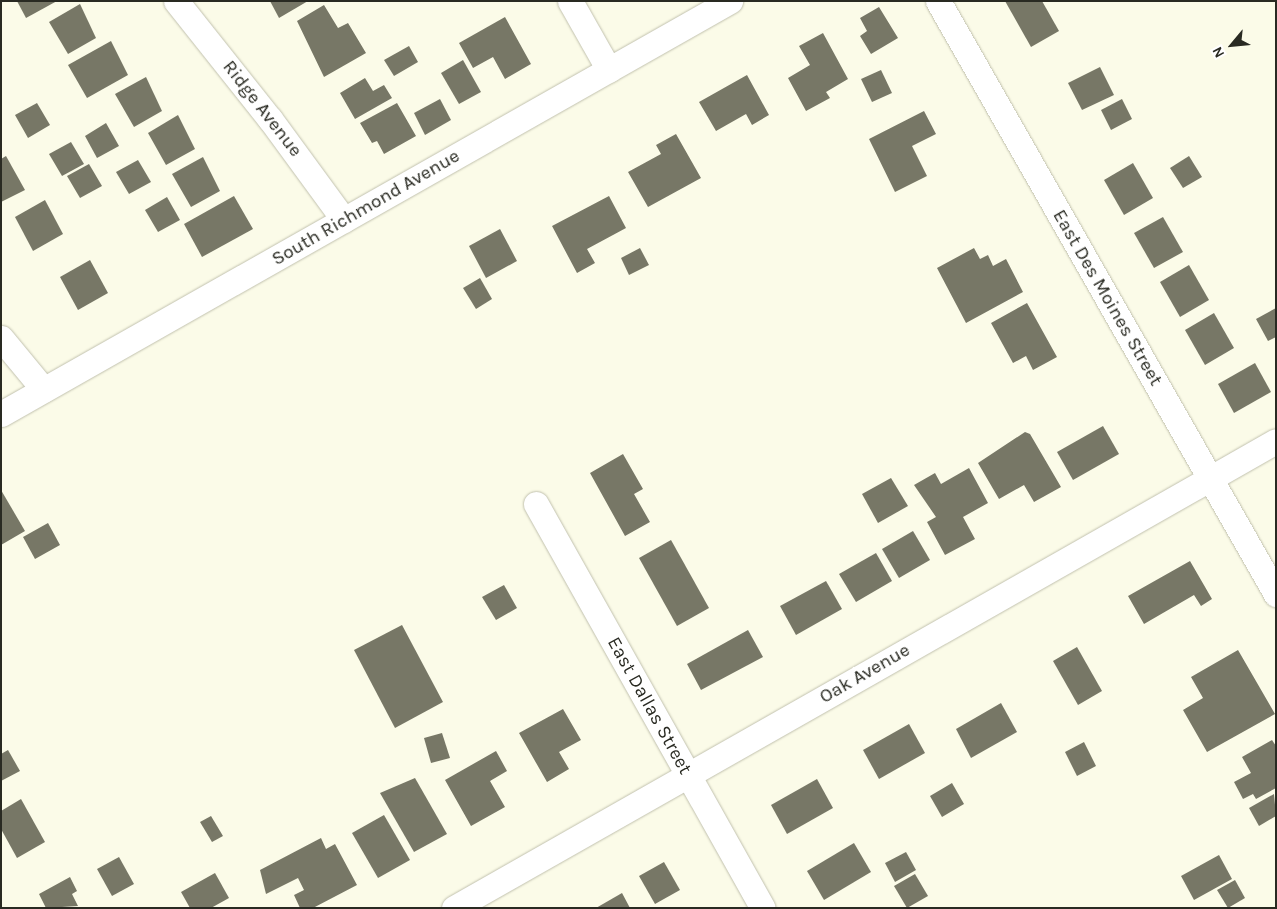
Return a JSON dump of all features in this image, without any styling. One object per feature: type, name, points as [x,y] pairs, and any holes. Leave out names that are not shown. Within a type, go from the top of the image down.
[{"type":"street","name":"Ridge Avenue","points":[[176,1],[270,119],[344,220]]},
{"type":"street","points":[[570,1],[609,70]]},
{"type":"street","name":"South Richmond Avenue","points":[[1,414],[730,1]]},
{"type":"street","name":"East Des Moines Street","points":[[938,1],[1276,594]]},
{"type":"street","points":[[1,338],[44,390]]},
{"type":"street","name":"Oak Avenue","points":[[454,908],[1276,441]]},
{"type":"street","name":"East Dallas Street","points":[[536,504],[763,908]]},
{"type":"building","points":[[17,1],[57,1],[26,18]]},
{"type":"building","points":[[270,1],[308,1],[279,18]]},
{"type":"building","points":[[1005,1],[1042,1],[1059,31],[1031,47]]},
{"type":"building","points":[[80,4],[96,38],[68,54],[49,22]]},
{"type":"building","points":[[324,5],[338,28],[348,23],[366,53],[324,77],[297,21]]},
{"type":"building","points":[[879,7],[898,38],[871,54],[860,36],[867,31],[860,18]]},
{"type":"building","points":[[505,17],[531,64],[505,79],[493,57],[473,68],[459,43]]},
{"type":"building","points":[[823,33],[848,79],[826,92],[830,98],[806,111],[788,78],[810,65],[799,46]]},
{"type":"building","points":[[111,41],[128,75],[87,98],[68,65]]},
{"type":"building","points":[[409,46],[418,62],[394,76],[384,60]]},
{"type":"building","points":[[463,60],[481,92],[459,104],[441,73]]},
{"type":"building","points":[[1100,67],[1114,95],[1082,110],[1068,83]]},
{"type":"building","points":[[881,70],[892,93],[872,102],[861,79]]},
{"type":"building","points":[[747,75],[769,115],[752,125],[746,114],[716,131],[699,102]]},
{"type":"building","points":[[146,77],[162,111],[134,127],[115,94]]},
{"type":"building","points":[[365,78],[373,91],[384,85],[392,98],[355,119],[340,93]]},
{"type":"building","points":[[440,99],[451,120],[425,135],[414,113]]},
{"type":"building","points":[[1122,99],[1132,119],[1111,130],[1101,110]]},
{"type":"building","points":[[37,103],[50,125],[28,138],[15,115]]},
{"type":"building","points":[[397,103],[416,136],[384,154],[377,141],[372,143],[360,123]]},
{"type":"building","points":[[924,111],[936,134],[912,146],[927,176],[895,192],[869,139]]},
{"type":"building","points":[[178,115],[195,149],[166,165],[148,133]]},
{"type":"building","points":[[106,123],[119,146],[97,158],[85,136]]},
{"type":"building","points":[[676,134],[701,178],[648,207],[628,172],[661,154],[656,145]]},
{"type":"building","points":[[71,142],[84,164],[62,176],[49,154]]},
{"type":"building","points":[[6,156],[25,190],[1,202],[1,159]]},
{"type":"building","points":[[1189,156],[1202,177],[1183,188],[1170,168]]},
{"type":"building","points":[[203,157],[220,191],[191,207],[172,174]]},
{"type":"building","points":[[138,160],[151,182],[129,194],[116,172]]},
{"type":"building","points":[[1133,163],[1153,198],[1124,215],[1104,180]]},
{"type":"building","points":[[89,164],[102,186],[80,198],[67,176]]},
{"type":"building","points":[[234,196],[253,229],[202,257],[184,224]]},
{"type":"building","points":[[609,196],[626,228],[587,249],[595,263],[577,273],[552,226]]},
{"type":"building","points":[[167,197],[180,220],[158,232],[145,210]]},
{"type":"building","points":[[45,200],[63,234],[33,251],[15,217]]},
{"type":"building","points":[[1163,217],[1183,252],[1154,268],[1134,233]]},
{"type":"building","points":[[500,229],[517,261],[486,278],[469,246]]},
{"type":"building","points":[[640,248],[649,265],[629,275],[621,258]]},
{"type":"building","points":[[974,248],[980,259],[988,255],[993,266],[1006,259],[1023,292],[966,323],[937,268]]},
{"type":"building","points":[[90,260],[108,293],[78,310],[60,277]]},
{"type":"building","points":[[1189,265],[1209,300],[1180,317],[1160,282]]},
{"type":"building","points":[[480,278],[492,299],[476,309],[463,288]]},
{"type":"building","points":[[1027,303],[1057,357],[1033,370],[1026,356],[1013,363],[991,323]]},
{"type":"building","points":[[1276,308],[1276,337],[1268,341],[1256,319]]},
{"type":"building","points":[[1214,313],[1234,348],[1205,365],[1185,330]]},
{"type":"building","points":[[1255,363],[1271,392],[1234,413],[1218,384]]},
{"type":"building","points":[[1103,426],[1119,454],[1073,480],[1057,452]]},
{"type":"building","points":[[1025,432],[1030,434],[1061,487],[1034,502],[1024,485],[999,499],[978,463]]},
{"type":"building","points":[[623,454],[643,489],[634,494],[650,522],[625,536],[590,473]]},
{"type":"building","points":[[969,468],[988,503],[963,517],[975,539],[945,555],[927,522],[936,517],[914,485],[935,473],[941,484]]},
{"type":"building","points":[[891,478],[908,506],[878,523],[862,494]]},
{"type":"building","points":[[1,490],[25,531],[1,545]]},
{"type":"building","points":[[48,523],[60,545],[35,559],[23,537]]},
{"type":"building","points":[[913,531],[930,560],[899,578],[882,549]]},
{"type":"building","points":[[671,540],[709,608],[677,626],[639,558]]},
{"type":"building","points":[[876,553],[892,581],[856,602],[839,574]]},
{"type":"building","points":[[1190,561],[1212,599],[1201,606],[1194,595],[1144,624],[1128,596]]},
{"type":"building","points":[[826,581],[842,609],[796,635],[780,606]]},
{"type":"building","points":[[504,585],[517,608],[496,620],[482,597]]},
{"type":"building","points":[[402,625],[443,702],[395,728],[354,650]]},
{"type":"building","points":[[748,630],[763,657],[701,690],[687,664]]},
{"type":"building","points":[[1077,647],[1102,691],[1078,705],[1053,661]]},
{"type":"building","points":[[1238,650],[1275,714],[1207,752],[1183,710],[1203,698],[1191,677]]},
{"type":"building","points":[[1001,703],[1017,732],[971,758],[956,729]]},
{"type":"building","points":[[563,709],[581,740],[559,752],[569,769],[547,782],[519,733]]},
{"type":"building","points":[[909,724],[925,753],[879,779],[863,750]]},
{"type":"building","points":[[442,733],[450,758],[431,763],[424,738]]},
{"type":"building","points":[[1272,740],[1276,746],[1276,788],[1256,799],[1253,794],[1243,799],[1234,782],[1251,773],[1242,757]]},
{"type":"building","points":[[1084,742],[1096,766],[1077,776],[1065,752]]},
{"type":"building","points":[[8,750],[20,771],[1,781],[1,754]]},
{"type":"building","points":[[496,751],[507,771],[490,781],[505,807],[471,826],[445,780]]},
{"type":"building","points":[[415,778],[447,834],[414,852],[380,793]]},
{"type":"building","points":[[817,779],[833,808],[787,834],[771,805]]},
{"type":"building","points":[[952,783],[964,804],[942,817],[930,796]]},
{"type":"building","points":[[1274,794],[1276,816],[1259,826],[1249,808]]},
{"type":"building","points":[[21,799],[45,842],[17,858],[1,829],[1,811]]},
{"type":"building","points":[[384,815],[410,860],[378,878],[352,833]]},
{"type":"building","points":[[211,816],[223,836],[212,842],[200,822]]},
{"type":"building","points":[[321,838],[326,849],[335,844],[357,885],[313,908],[300,908],[294,895],[304,890],[298,878],[266,894],[260,870]]},
{"type":"building","points":[[854,843],[871,872],[824,900],[807,871]]},
{"type":"building","points":[[906,852],[916,870],[895,882],[885,863]]},
{"type":"building","points":[[1219,855],[1232,879],[1194,900],[1181,876]]},
{"type":"building","points":[[119,857],[134,884],[112,896],[97,869]]},
{"type":"building","points":[[664,862],[680,890],[655,904],[639,876]]},
{"type":"building","points":[[215,873],[229,898],[211,908],[190,908],[181,892]]},
{"type":"building","points":[[915,874],[928,896],[907,908],[894,886]]},
{"type":"building","points":[[70,877],[77,891],[72,894],[78,906],[46,908],[39,894]]},
{"type":"building","points":[[1235,880],[1245,898],[1228,908],[1217,890]]},
{"type":"building","points":[[622,893],[630,908],[596,908]]}]
